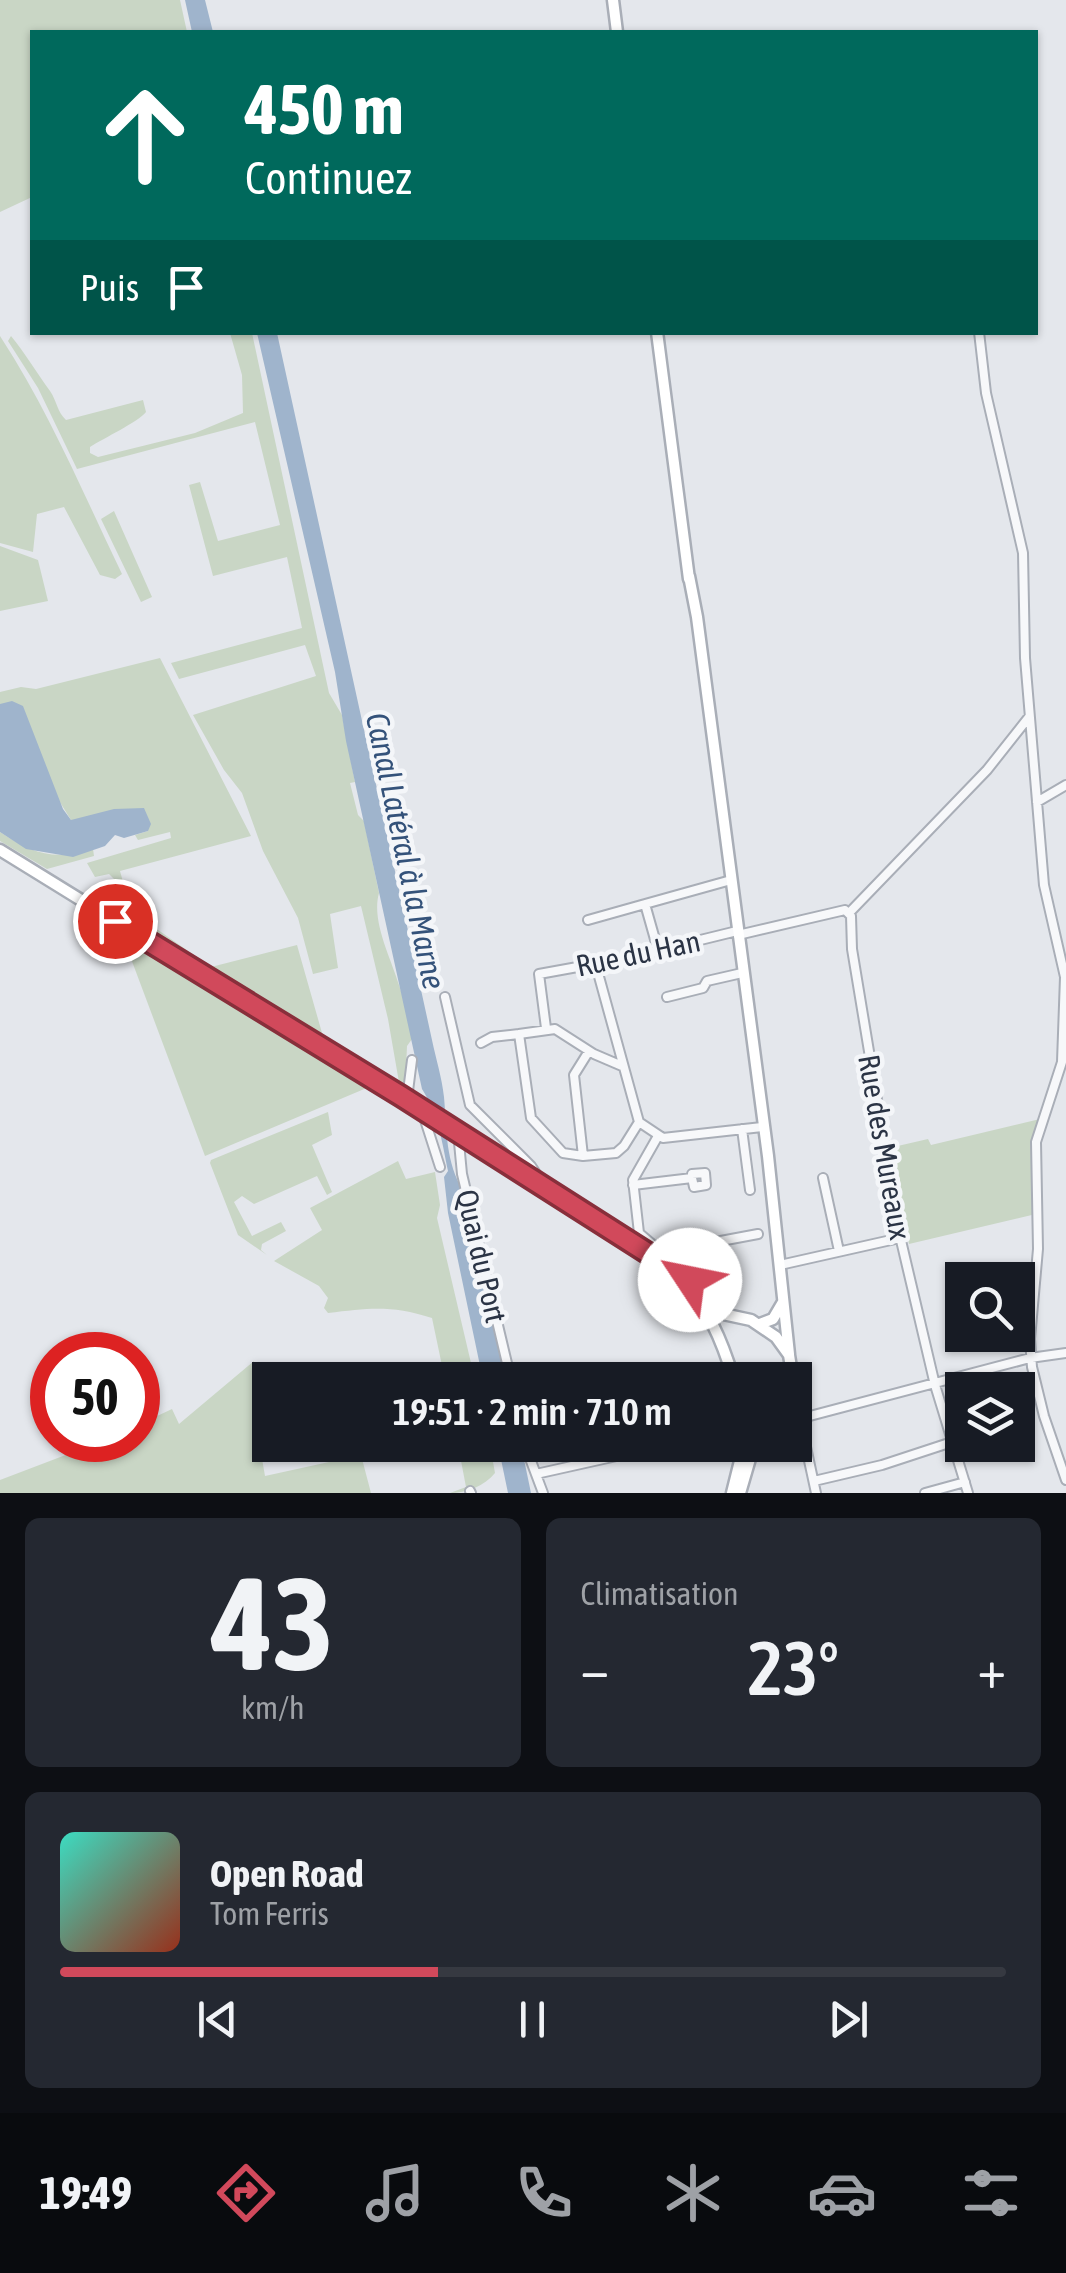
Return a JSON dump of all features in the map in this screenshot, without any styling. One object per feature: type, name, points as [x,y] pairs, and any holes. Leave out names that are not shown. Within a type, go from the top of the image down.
[{"type":"main road","points":[[613,0],[617,30]]},
{"type":"main road","points":[[656,335],[731,880],[790,1362]]},
{"type":"main road","points":[[0,850],[661,1256],[704,1294],[714,1313],[728,1362]]},
{"type":"main road","points":[[661,1256],[714,1313],[760,1324],[789,1355]]},
{"type":"main road","points":[[760,1324],[773,1319],[784,1301]]},
{"type":"main road","points":[[721,1339],[724,1325],[733,1318]]},
{"type":"main road","points":[[732,1493],[740,1462]]},
{"type":"main road","points":[[740,1493],[749,1462]]},
{"type":"street","points":[[978,335],[986,393],[1023,553],[1029,717],[1047,908],[1065,977],[1060,1070],[1035,1150],[1038,1249],[1030,1358],[1066,1480]]},
{"type":"street","points":[[847,912],[987,770],[1029,717]]},
{"type":"street","points":[[1038,802],[1066,785]]},
{"type":"street","points":[[588,920],[731,880]]},
{"type":"street","points":[[645,904],[658,950]]},
{"type":"street","name":"Rue du Han","points":[[546,1028],[538,974],[847,912]]},
{"type":"street","name":"Rue des Mureaux","points":[[847,912],[900,1238],[945,1419]]},
{"type":"street","points":[[595,962],[639,1122],[666,1138],[742,1130],[763,1133]]},
{"type":"street","points":[[667,997],[704,988],[707,981],[742,972]]},
{"type":"street","points":[[445,998],[470,1105],[531,1166],[545,1187]]},
{"type":"street","points":[[481,1042],[546,1028],[562,1032],[589,1051],[622,1066]]},
{"type":"street","points":[[518,1034],[532,1122],[566,1155],[621,1150],[639,1122]]},
{"type":"street","points":[[583,1156],[574,1075],[589,1051]]},
{"type":"street","points":[[407,1099],[412,1060]]},
{"type":"street","points":[[427,1112],[424,1117],[440,1168]]},
{"type":"street","points":[[742,1130],[750,1190]]},
{"type":"street","name":"Quai du Port","points":[[458,1132],[462,1174],[507,1362]]},
{"type":"street","points":[[658,1136],[637,1170],[633,1186],[641,1236],[661,1256],[758,1234]]},
{"type":"street","points":[[633,1186],[692,1178]]},
{"type":"street","points":[[823,1178],[839,1251]]},
{"type":"street","points":[[780,1264],[900,1238]]},
{"type":"street","points":[[812,1409],[935,1385],[1030,1358],[1066,1353]]},
{"type":"street","points":[[814,1482],[945,1444]]},
{"type":"street","points":[[532,1462],[543,1493]]},
{"type":"street","points":[[536,1474],[590,1462]]},
{"type":"street","points":[[810,1462],[816,1493]]},
{"type":"street","name":"Rue des Mureaux","points":[[958,1462],[968,1493]]},
{"type":"street","points":[[926,1493],[965,1482]]},
{"type":"green space","points":[[0,0],[180,0],[187,30],[30,30],[30,198],[0,212]]},
{"type":"green space","points":[[231,335],[252,335],[329,693],[342,715],[355,782],[350,783],[358,815],[364,821],[379,893],[380,927],[412,1039],[407,1046],[405,1091],[400,1088],[361,906],[330,914],[338,968],[313,974],[298,918],[263,851],[242,793],[224,770],[193,715],[316,676],[305,645],[179,679],[171,663],[302,628],[287,557],[213,576],[189,485],[200,482],[218,541],[280,525],[255,422],[77,469],[38,388],[8,341],[11,336],[66,420],[143,400],[146,412],[142,416],[90,447],[90,453],[98,457],[195,433],[243,413],[242,375]]},
{"type":"green space","points":[[0,336],[35,394],[79,483],[122,574],[115,579],[100,575],[64,507],[37,514],[33,552],[0,543]]},
{"type":"green space","points":[[114,511],[152,597],[141,602],[101,519]]},
{"type":"green space","points":[[0,546],[38,560],[48,601],[0,611]]},
{"type":"green space","points":[[160,658],[251,836],[120,871],[131,911],[211,967],[297,945],[324,1040],[319,1043],[119,911],[117,882],[109,874],[95,877],[87,863],[171,838],[170,832],[138,840],[135,835],[148,831],[71,820],[0,705],[0,692],[21,687],[36,689]]},
{"type":"green space","points":[[0,832],[44,853],[93,849],[94,856],[47,869],[0,841]]},
{"type":"green space","points":[[124,940],[366,1084],[369,1087],[205,1156]]},
{"type":"green space","points":[[328,1112],[332,1135],[312,1145],[332,1192],[327,1195],[317,1176],[254,1204],[242,1196],[234,1202],[252,1236],[281,1222],[286,1231],[262,1244],[261,1250],[267,1255],[238,1235],[211,1160]]},
{"type":"green space","points":[[1040,1119],[1031,1148],[1036,1214],[909,1244],[889,1148],[928,1139],[931,1145]]},
{"type":"green space","points":[[398,1161],[406,1179],[435,1172],[440,1205],[437,1218],[471,1362],[441,1362],[432,1318],[380,1309],[328,1313],[324,1308],[328,1298],[319,1286],[274,1261],[322,1230],[310,1208]]},
{"type":"green space","points":[[252,1363],[252,1462],[263,1462],[265,1476],[329,1462],[363,1462],[371,1493],[0,1493],[0,1480],[47,1462],[160,1462],[160,1415],[172,1409],[179,1424]]},
{"type":"green space","points":[[461,1462],[493,1462],[495,1473],[486,1482],[450,1493],[466,1487]]},
{"type":"water","points":[[185,0],[205,0],[212,30],[192,30]]},
{"type":"water","points":[[257,335],[277,335],[440,1076],[450,1157],[464,1192],[502,1362],[479,1362],[448,1213],[444,1149],[436,1118],[422,1089],[346,741],[335,672]]},
{"type":"water","points":[[12,701],[23,706],[63,809],[71,820],[114,809],[144,808],[151,824],[148,831],[124,838],[115,835],[105,846],[73,857],[26,849],[0,832],[0,704]]},
{"type":"water","points":[[502,1462],[525,1462],[531,1493],[508,1493]]},
{"type":"route","points":[[115,921],[401,1096],[690,1280]]},
{"type":"water label","name":"Canal Latéral à la Marne","points":[[406,851]]}]
